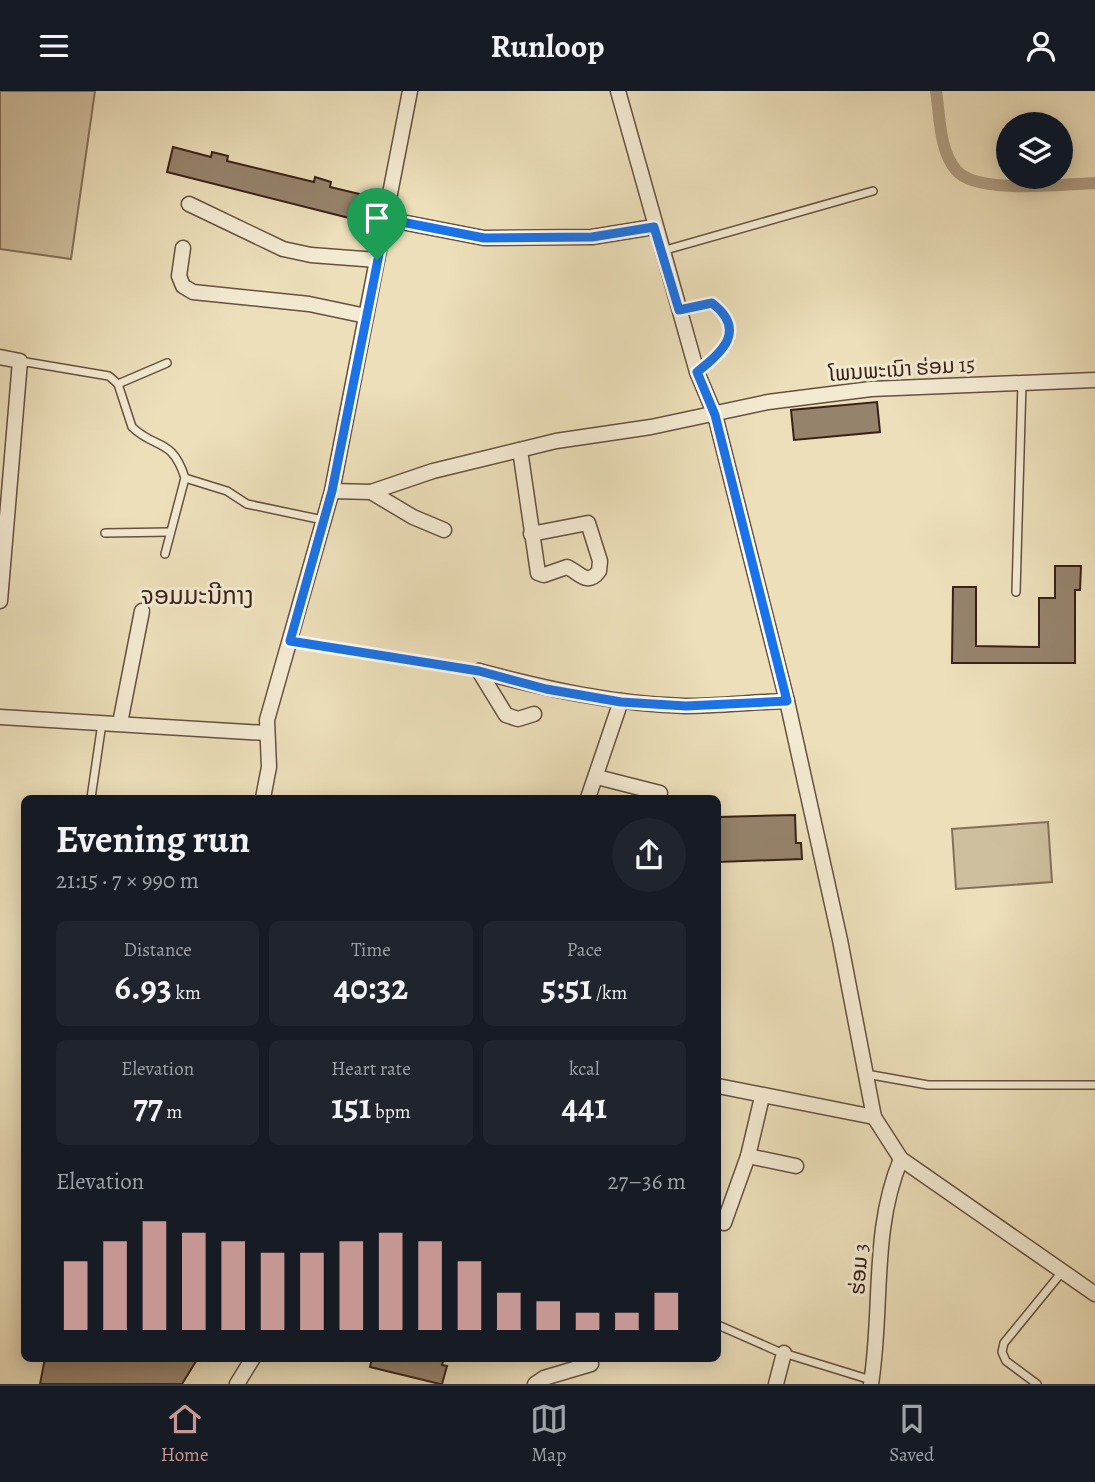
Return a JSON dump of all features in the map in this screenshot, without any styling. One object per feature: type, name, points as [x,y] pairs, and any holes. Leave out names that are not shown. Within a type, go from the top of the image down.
[{"type":"street","points":[[264,795],[269,767],[266,733],[332,491],[410,91]]},
{"type":"street","points":[[618,91],[654,227],[697,372],[715,415],[787,701],[841,940],[874,1118],[901,1159],[1095,1294]]},
{"type":"street","points":[[189,204],[283,249],[311,255],[377,260]]},
{"type":"street","points":[[386,219],[484,238],[592,237],[654,227]]},
{"type":"street","points":[[183,248],[179,276],[183,286],[193,292],[309,304],[366,316]]},
{"type":"street","points":[[0,357],[20,361],[3,533],[0,601]]},
{"type":"street","name":"ໂພນພະເນົາ ຮ່ອມ 15","points":[[371,492],[433,471],[556,441],[715,415],[768,402],[871,389],[1095,380]]},
{"type":"street","points":[[520,450],[531,534],[541,575],[567,567],[581,578],[592,578],[599,571],[600,561],[587,523],[531,534]]},
{"type":"street","points":[[332,491],[371,492],[413,517],[444,530]]},
{"type":"street","points":[[120,723],[142,611]]},
{"type":"street","points":[[479,671],[546,689],[621,702],[686,706],[787,701]]},
{"type":"street","points":[[479,671],[506,715],[518,719],[534,714]]},
{"type":"street","points":[[589,795],[621,702]]},
{"type":"street","points":[[0,717],[266,733]]},
{"type":"street","points":[[597,777],[660,793]]},
{"type":"street","points":[[721,1087],[874,1118]]},
{"type":"street","points":[[724,1223],[748,1156],[762,1097]]},
{"type":"street","points":[[748,1156],[796,1165]]},
{"type":"street","name":"ຮ່ອມ 3","points":[[872,1382],[882,1234],[893,1178],[901,1159]]},
{"type":"street","points":[[776,1384],[784,1353]]},
{"type":"street","points":[[237,1384],[251,1362]]},
{"type":"street","points":[[536,1384],[544,1378],[591,1364]]},
{"type":"lane","points":[[661,251],[873,191]]},
{"type":"lane","points":[[679,310],[712,303],[722,311],[729,327],[730,339],[719,355],[697,372]]},
{"type":"lane","points":[[20,361],[100,372],[118,384],[132,427],[166,445],[179,462],[185,478],[165,554]]},
{"type":"lane","points":[[118,384],[167,363]]},
{"type":"lane","points":[[1016,592],[1021,382]]},
{"type":"lane","points":[[185,478],[227,491],[254,506],[324,521]]},
{"type":"lane","points":[[105,533],[170,532]]},
{"type":"lane","points":[[290,641],[479,671]]},
{"type":"lane","points":[[91,795],[103,722]]},
{"type":"lane","points":[[865,1074],[928,1085],[1095,1085]]},
{"type":"lane","points":[[1037,1384],[1006,1361],[1002,1352],[1004,1343],[1062,1272]]},
{"type":"lane","points":[[721,1326],[784,1353],[872,1382]]},
{"type":"shaded area","points":[[0,91],[95,91],[71,259],[0,249]]},
{"type":"shaded area","points":[[1048,822],[1052,882],[956,889],[952,829]]},
{"type":"building","points":[[173,147],[211,157],[212,152],[228,156],[227,161],[314,182],[315,177],[331,182],[330,187],[372,197],[365,222],[167,172]]},
{"type":"building","points":[[877,402],[880,432],[794,440],[791,410]]},
{"type":"building","points":[[1055,566],[1081,566],[1080,590],[1075,590],[1075,663],[952,663],[953,587],[976,587],[976,646],[1039,647],[1039,598],[1055,598]]},
{"type":"building","points":[[795,815],[796,843],[801,843],[802,859],[721,862],[721,817]]},
{"type":"building","points":[[44,1362],[196,1362],[182,1384],[40,1384]]},
{"type":"building","points":[[371,1362],[443,1362],[442,1365],[447,1366],[442,1384],[370,1367]]},
{"type":"waterway","points":[[936,91],[946,153],[956,170],[966,178],[982,183],[1021,186],[1095,183]]},
{"type":"district","name":"ຈອມມະນີກາງ","points":[[197,596]]},
{"type":"route","points":[[386,219],[484,238],[592,237],[654,227],[679,310],[712,303],[722,311],[729,327],[730,339],[719,355],[697,372],[715,415],[787,701],[686,706],[621,702],[546,689],[479,671],[290,641],[332,491],[377,260],[386,219]]}]
